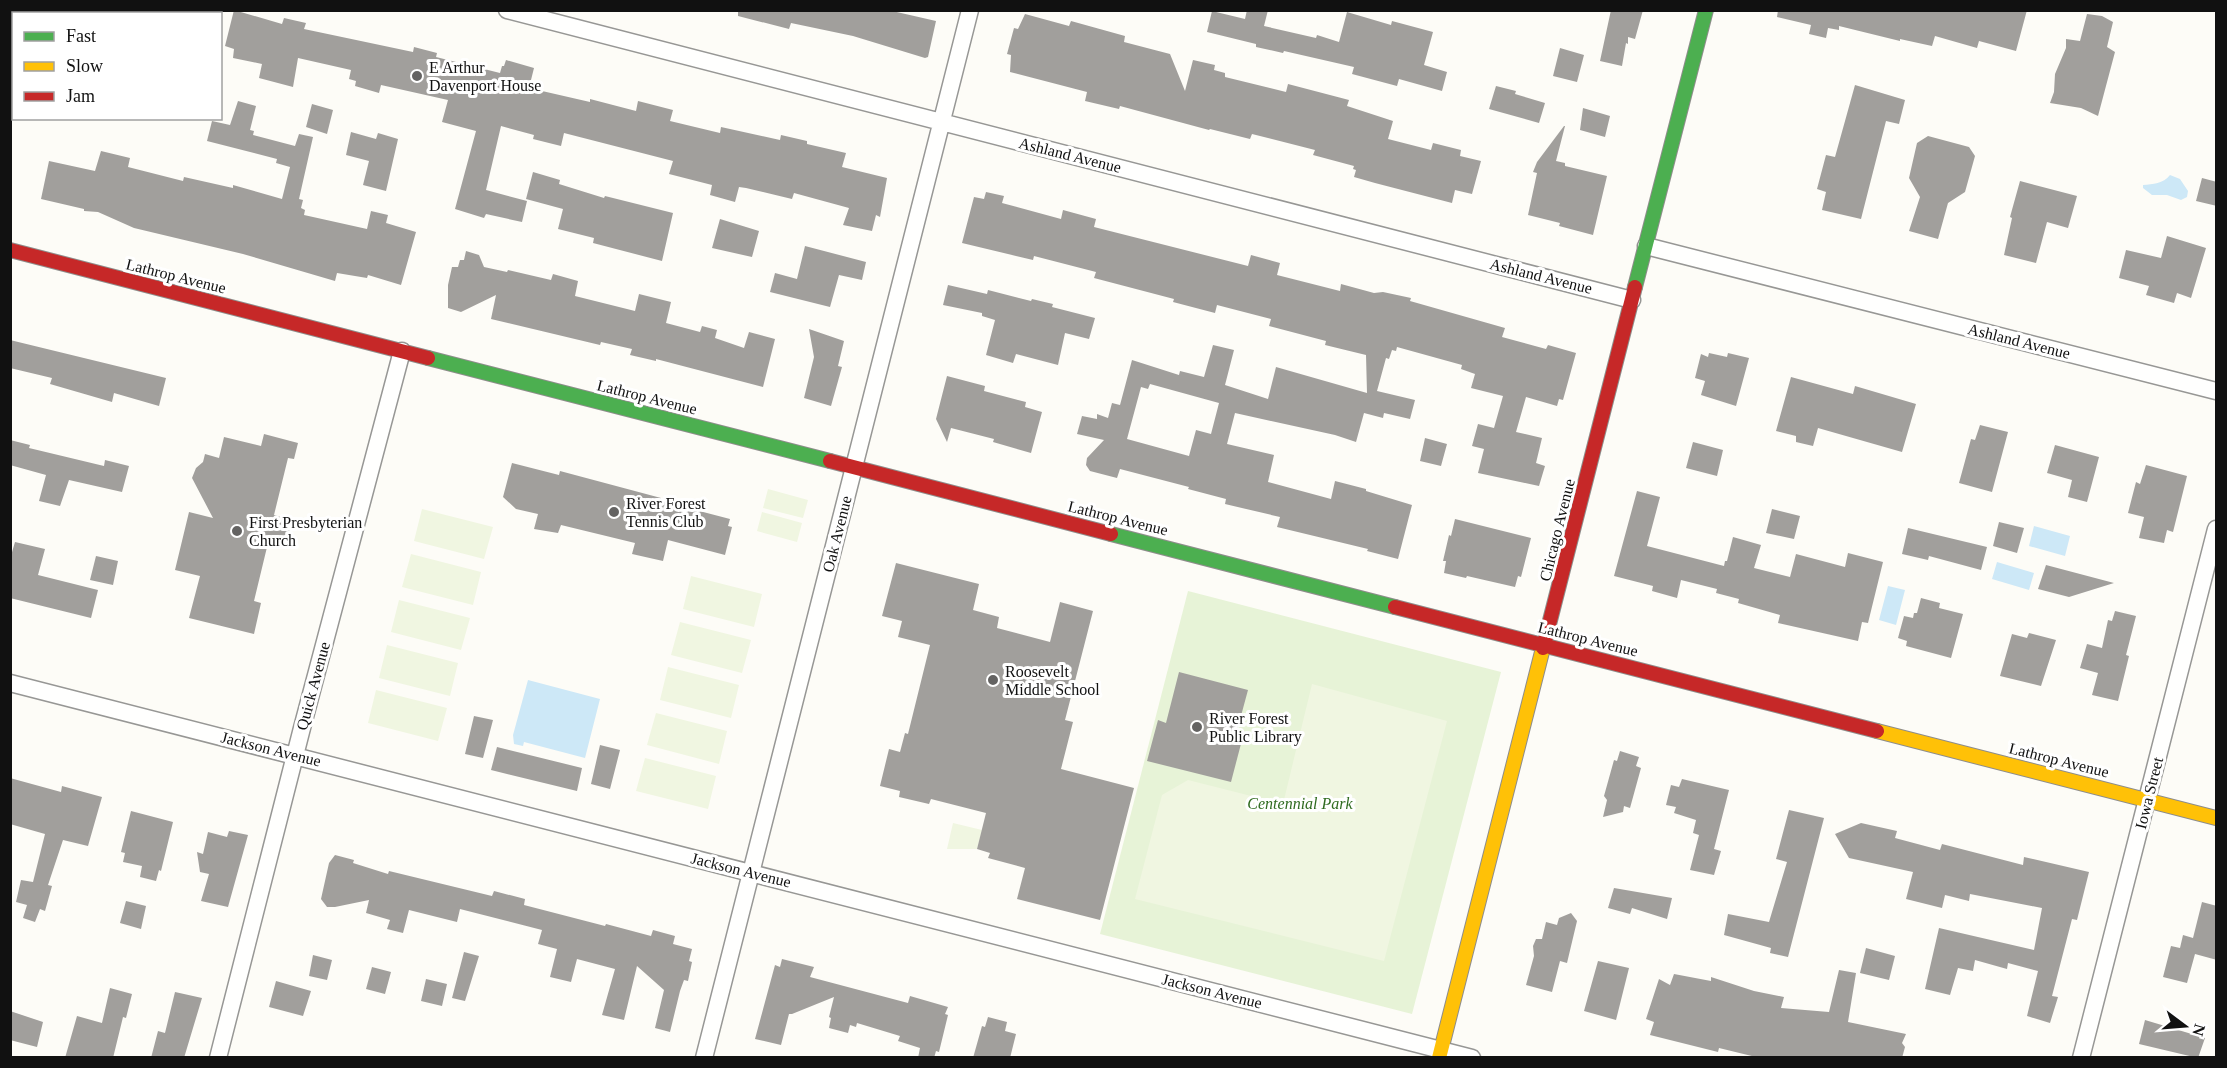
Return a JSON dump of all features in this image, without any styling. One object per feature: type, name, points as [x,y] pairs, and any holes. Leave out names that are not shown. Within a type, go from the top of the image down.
[{"type":"street","name":"Ashland Avenue","points":[[507,10],[1632,300]]},
{"type":"street","name":"Oak Avenue","points":[[704,1058],[970,10]]},
{"type":"street","name":"Chicago Avenue","points":[[1440,1053],[1706,10]]},
{"type":"street","name":"Ashland Avenue","points":[[1646,246],[2217,391]]},
{"type":"street","name":"Lathrop Avenue","points":[[10,250],[2217,818]]},
{"type":"street","name":"Quick Avenue","points":[[218,1058],[402,351]]},
{"type":"street","name":"Iowa Street","points":[[2081,1058],[2217,529]]},
{"type":"street","name":"Jackson Avenue","points":[[10,683],[752,873],[1440,1053],[1472,1058]]},
{"type":"green space","points":[[768,489],[808,500],[803,518],[763,508]]},
{"type":"green space","points":[[422,509],[493,527],[484,559],[414,541]]},
{"type":"green space","points":[[762,512],[802,523],[797,542],[757,531]]},
{"type":"green space","points":[[411,554],[481,572],[473,605],[402,587]]},
{"type":"green space","points":[[691,576],[762,594],[754,627],[683,609]]},
{"type":"green space","name":"Centennial Park","points":[[1188,591],[1501,672],[1412,1014],[1100,934]]},
{"type":"green space","points":[[399,600],[470,618],[461,650],[391,632]]},
{"type":"green space","points":[[680,622],[751,640],[742,673],[671,655]]},
{"type":"green space","points":[[387,645],[458,663],[450,696],[379,678]]},
{"type":"green space","points":[[668,667],[739,685],[731,718],[660,700]]},
{"type":"green space","points":[[1312,684],[1447,721],[1384,961],[1135,899],[1162,795],[1188,780],[1283,804]]},
{"type":"green space","points":[[376,690],[447,708],[438,741],[368,723]]},
{"type":"green space","points":[[656,713],[727,731],[719,764],[647,745]]},
{"type":"green space","points":[[645,758],[716,776],[708,809],[636,791]]},
{"type":"green space","points":[[953,823],[982,830],[977,849],[947,849]]},
{"type":"water","points":[[2170,175],[2180,179],[2188,191],[2187,197],[2181,200],[2167,195],[2152,195],[2143,188],[2143,185],[2161,182]]},
{"type":"water","points":[[2034,526],[2070,536],[2065,556],[2029,546]]},
{"type":"water","points":[[1997,562],[2034,573],[2029,590],[1992,579]]},
{"type":"water","points":[[1888,586],[1905,590],[1896,625],[1879,620]]},
{"type":"water","points":[[528,680],[600,699],[585,758],[524,742],[523,746],[514,744],[513,735]]},
{"type":"building","points":[[234,10],[282,24],[284,18],[306,23],[304,29],[413,52],[414,47],[437,53],[436,57],[500,73],[506,60],[534,68],[529,88],[590,102],[590,99],[636,111],[638,101],[673,110],[670,121],[720,133],[721,127],[780,140],[781,135],[846,153],[842,167],[887,178],[880,217],[876,215],[872,231],[843,225],[849,208],[794,193],[792,199],[739,187],[735,202],[710,195],[712,185],[669,174],[673,161],[564,133],[561,146],[533,139],[534,135],[501,126],[486,190],[527,201],[522,222],[486,214],[484,218],[455,209],[476,131],[442,122],[448,100],[381,85],[379,93],[355,86],[356,81],[349,79],[351,70],[298,58],[293,87],[259,78],[262,64],[233,58],[234,49],[225,46]]},
{"type":"building","points":[[738,10],[888,10],[936,21],[928,57],[925,58],[853,36],[791,23],[789,29],[738,16]]},
{"type":"building","points":[[1247,10],[1268,10],[1264,26],[1316,38],[1317,35],[1339,42],[1347,12],[1391,25],[1392,21],[1433,32],[1424,65],[1447,72],[1442,91],[1399,79],[1397,86],[1352,74],[1354,67],[1256,47],[1256,44],[1207,32],[1212,11],[1245,19]]},
{"type":"building","points":[[1611,10],[1643,10],[1635,39],[1628,37],[1622,66],[1600,61]]},
{"type":"building","points":[[1778,10],[2027,10],[2016,51],[1979,41],[1977,48],[1935,36],[1932,46],[1900,39],[1900,41],[1839,26],[1839,30],[1828,28],[1826,38],[1809,34],[1811,25],[1777,17]]},
{"type":"building","points":[[1025,14],[1069,26],[1071,21],[1125,36],[1124,42],[1170,54],[1185,91],[1193,60],[1215,65],[1214,70],[1225,73],[1225,77],[1286,92],[1288,84],[1349,100],[1347,106],[1393,121],[1388,139],[1431,150],[1433,143],[1461,150],[1460,156],[1481,161],[1472,194],[1455,190],[1452,203],[1375,183],[1354,177],[1356,170],[1353,169],[1354,166],[1313,155],[1315,150],[1252,134],[1250,139],[1120,106],[1119,109],[1085,101],[1087,92],[1010,72],[1011,55],[1007,54],[1014,28],[1018,29]]},
{"type":"building","points":[[2087,14],[2102,16],[2113,22],[2107,47],[2115,52],[2098,116],[2081,108],[2050,103],[2054,92],[2055,74],[2066,48],[2066,39],[2080,41]]},
{"type":"building","points":[[1560,48],[1584,55],[1577,82],[1553,76]]},
{"type":"building","points":[[1855,85],[1905,100],[1899,124],[1886,121],[1861,219],[1822,210],[1826,192],[1817,189],[1826,155],[1835,157]]},
{"type":"building","points":[[1496,86],[1516,91],[1515,94],[1545,103],[1539,123],[1489,109]]},
{"type":"building","points":[[238,101],[256,106],[250,130],[254,131],[253,135],[295,146],[299,134],[313,137],[299,199],[303,200],[301,208],[305,210],[304,215],[367,229],[371,211],[388,215],[386,223],[416,232],[401,285],[368,275],[367,278],[337,273],[335,281],[243,254],[134,228],[98,212],[84,211],[84,209],[41,199],[49,161],[95,171],[101,151],[130,158],[128,167],[183,181],[184,177],[233,188],[233,185],[282,199],[290,167],[276,163],[277,159],[207,141],[212,121],[230,125]]},
{"type":"building","points":[[312,104],[333,110],[327,134],[306,127]]},
{"type":"building","points":[[1583,108],[1610,116],[1605,137],[1580,130]]},
{"type":"building","points":[[1564,126],[1556,161],[1565,163],[1565,166],[1607,176],[1593,235],[1528,215],[1537,173],[1533,172],[1537,162]]},
{"type":"building","points":[[351,132],[376,139],[378,133],[398,139],[386,191],[363,185],[369,161],[346,155]]},
{"type":"building","points":[[1928,136],[1969,147],[1975,156],[1965,192],[1948,203],[1938,239],[1909,231],[1920,197],[1909,178],[1917,143]]},
{"type":"building","points":[[533,172],[560,180],[559,184],[604,198],[605,196],[673,213],[662,261],[593,243],[594,238],[558,229],[563,209],[526,199]]},
{"type":"building","points":[[2202,178],[2217,182],[2217,206],[2196,201]]},
{"type":"building","points":[[2020,181],[2077,196],[2068,228],[2047,222],[2036,263],[2004,255],[2012,218],[2010,217]]},
{"type":"building","points":[[986,192],[1004,196],[1002,203],[1061,219],[1063,210],[1096,219],[1094,227],[1248,266],[1251,255],[1280,263],[1277,275],[1340,291],[1341,284],[1374,293],[1383,292],[1411,298],[1410,301],[1505,328],[1502,337],[1546,349],[1548,345],[1576,353],[1563,400],[1559,399],[1557,406],[1526,397],[1516,432],[1542,438],[1536,463],[1545,466],[1539,486],[1478,473],[1484,449],[1472,446],[1478,424],[1494,428],[1503,396],[1471,388],[1475,374],[1461,369],[1462,365],[1397,347],[1396,351],[1392,350],[1389,359],[1386,358],[1377,391],[1415,400],[1410,419],[1384,413],[1383,418],[1364,413],[1356,442],[1335,435],[1235,413],[1227,444],[1274,455],[1268,482],[1331,499],[1335,481],[1412,505],[1398,559],[1367,551],[1368,549],[1277,527],[1280,517],[1225,504],[1226,499],[1188,489],[1189,487],[1120,469],[1117,478],[1090,471],[1086,465],[1087,458],[1104,440],[1077,434],[1082,416],[1097,419],[1097,414],[1108,418],[1112,403],[1120,405],[1132,360],[1179,375],[1180,371],[1204,377],[1213,345],[1234,350],[1225,385],[1268,399],[1276,367],[1367,393],[1366,355],[1325,345],[1326,341],[1269,326],[1271,319],[1217,305],[1215,313],[1173,302],[1174,299],[1094,278],[1096,272],[1034,256],[1033,260],[962,243],[974,197],[984,199]],"holes":[[[1150,384],[1219,403],[1211,434],[1196,430],[1189,456],[1127,439],[1141,387],[1148,389]]]},
{"type":"building","points":[[720,219],[759,231],[752,257],[712,248]]},
{"type":"building","points":[[2167,236],[2206,248],[2191,298],[2177,293],[2174,303],[2146,295],[2149,286],[2119,278],[2126,250],[2161,258]]},
{"type":"building","points":[[805,246],[866,262],[862,280],[839,275],[830,307],[770,292],[775,273],[797,279]]},
{"type":"building","points":[[466,251],[479,255],[484,267],[551,280],[553,274],[578,281],[575,296],[635,311],[639,294],[671,302],[666,323],[700,332],[702,326],[717,330],[715,338],[744,348],[749,332],[775,339],[763,387],[656,359],[656,361],[630,355],[632,349],[601,342],[600,345],[491,319],[496,295],[461,312],[448,308],[448,285],[452,267],[458,267],[460,260],[464,260]]},
{"type":"building","points":[[948,285],[987,294],[988,290],[1031,301],[1032,299],[1053,304],[1052,307],[1095,318],[1089,339],[1065,333],[1058,365],[1016,354],[1013,363],[986,355],[995,320],[982,316],[982,313],[943,305]]},
{"type":"building","points":[[809,329],[844,341],[838,366],[842,367],[831,406],[804,398],[814,357]]},
{"type":"building","points":[[10,340],[166,378],[159,406],[114,393],[112,402],[50,384],[52,378],[10,368]]},
{"type":"building","points":[[1709,353],[1727,357],[1728,353],[1749,358],[1736,406],[1701,395],[1705,381],[1695,378],[1701,354],[1708,357]]},
{"type":"building","points":[[947,376],[985,386],[984,391],[1026,402],[1025,407],[1042,412],[1031,453],[993,442],[994,439],[951,428],[947,442],[936,419]]},
{"type":"building","points":[[1791,377],[1853,394],[1855,386],[1916,404],[1902,452],[1818,428],[1813,446],[1796,442],[1796,436],[1776,431]]},
{"type":"building","points":[[1980,425],[2008,432],[1992,492],[1959,483],[1971,439],[1975,440]]},
{"type":"building","name":"First Presbyterian Church","points":[[264,434],[298,443],[294,459],[288,458],[274,515],[292,520],[285,547],[268,543],[254,601],[261,603],[254,634],[189,618],[200,576],[175,570],[189,512],[213,518],[192,478],[196,468],[203,462],[205,454],[219,458],[224,437],[261,446]]},
{"type":"building","points":[[1425,438],[1447,444],[1441,466],[1420,461]]},
{"type":"building","points":[[10,440],[30,445],[29,448],[104,466],[105,460],[129,466],[122,492],[69,480],[60,506],[39,501],[46,475],[10,465]]},
{"type":"building","points":[[1693,442],[1723,450],[1717,476],[1686,468]]},
{"type":"building","points":[[2055,445],[2099,457],[2087,502],[2068,497],[2072,480],[2047,473]]},
{"type":"building","name":"River Forest Tennis Club","points":[[512,463],[559,475],[560,471],[730,519],[728,526],[732,527],[725,555],[668,540],[663,561],[632,554],[635,543],[561,525],[558,533],[534,529],[538,514],[516,509],[503,497]]},
{"type":"building","points":[[2146,465],[2187,476],[2173,532],[2167,530],[2164,543],[2139,538],[2144,517],[2128,513],[2136,482],[2140,484]]},
{"type":"building","points":[[1637,491],[1660,497],[1647,546],[1724,566],[1733,537],[1761,545],[1754,568],[1790,577],[1796,554],[1845,567],[1848,553],[1883,562],[1868,623],[1862,622],[1858,641],[1778,623],[1780,615],[1738,603],[1739,599],[1716,593],[1717,589],[1681,580],[1677,598],[1652,591],[1653,586],[1614,576]]},
{"type":"building","points":[[1772,509],[1800,516],[1794,539],[1766,533]]},
{"type":"building","points":[[1455,519],[1531,538],[1521,577],[1518,576],[1515,587],[1444,573],[1446,561],[1443,561]]},
{"type":"building","points":[[1999,522],[2024,528],[2017,553],[1993,546]]},
{"type":"building","points":[[1908,528],[1987,547],[1981,570],[1929,556],[1928,560],[1902,554]]},
{"type":"building","points":[[15,542],[45,549],[38,575],[98,590],[91,618],[10,598],[10,559]]},
{"type":"building","points":[[96,556],[118,561],[113,585],[90,580]]},
{"type":"building","points":[[896,563],[979,584],[973,610],[999,617],[997,628],[1050,642],[1060,602],[1093,611],[1065,720],[1073,722],[1061,769],[1134,788],[1100,920],[1017,899],[1025,868],[988,858],[990,853],[977,849],[986,813],[931,799],[929,804],[899,797],[900,791],[880,786],[889,749],[900,752],[905,733],[908,734],[930,645],[898,637],[902,621],[882,616]]},
{"type":"building","points":[[2046,565],[2114,583],[2069,597],[2038,589]]},
{"type":"building","points":[[1921,598],[1940,603],[1939,608],[1963,614],[1951,658],[1906,646],[1907,641],[1898,638],[1904,616],[1913,618],[1914,613],[1917,613]]},
{"type":"building","points":[[2115,611],[2136,616],[2118,701],[2092,695],[2098,673],[2080,668],[2087,644],[2102,648],[2108,620],[2112,621]]},
{"type":"building","points":[[2029,633],[2056,640],[2041,686],[2000,676],[2012,634],[2027,638]]},
{"type":"building","name":"River Forest Public Library","points":[[1179,672],[1248,690],[1235,738],[1242,740],[1231,782],[1147,761],[1158,720],[1166,723]]},
{"type":"building","points":[[474,716],[493,720],[483,758],[465,754]]},
{"type":"building","points":[[600,745],[620,750],[610,789],[591,784]]},
{"type":"building","points":[[497,747],[582,768],[577,791],[491,770]]},
{"type":"building","points":[[1620,751],[1639,757],[1636,766],[1641,768],[1630,808],[1624,806],[1623,812],[1603,817],[1607,800],[1604,796],[1614,760],[1617,761]]},
{"type":"building","points":[[10,778],[61,792],[62,786],[102,797],[88,846],[63,840],[48,885],[52,886],[45,911],[40,909],[35,922],[23,918],[27,905],[16,902],[21,880],[33,882],[45,834],[10,824]]},
{"type":"building","points":[[1682,779],[1729,790],[1714,849],[1721,851],[1714,875],[1690,870],[1699,835],[1693,833],[1696,820],[1674,813],[1676,807],[1666,805],[1671,785],[1679,787]]},
{"type":"building","points":[[1789,810],[1824,818],[1788,957],[1770,953],[1771,948],[1724,935],[1728,914],[1769,922],[1787,862],[1776,859]]},
{"type":"building","points":[[131,811],[173,822],[161,871],[159,870],[156,881],[140,877],[142,866],[123,862],[125,853],[121,852]]},
{"type":"building","points":[[1861,823],[1897,831],[1895,838],[1940,850],[1942,844],[2023,865],[2024,857],[2089,872],[2077,920],[2072,919],[2052,996],[2058,997],[2050,1023],[2027,1016],[2038,971],[2008,963],[2007,969],[1975,960],[1973,971],[1958,968],[1950,995],[1925,989],[1939,928],[2034,950],[2042,908],[1970,894],[1969,901],[1945,895],[1942,908],[1906,899],[1913,872],[1849,858],[1835,834]]},
{"type":"building","points":[[229,831],[248,835],[228,907],[201,901],[209,874],[200,872],[197,852],[203,854],[208,832],[227,837]]},
{"type":"building","points":[[335,855],[388,874],[389,871],[492,896],[494,891],[525,899],[524,905],[605,926],[606,924],[651,936],[653,930],[675,936],[673,944],[692,949],[689,961],[692,962],[688,981],[684,980],[680,991],[670,1032],[655,1028],[664,990],[637,966],[624,1020],[602,1015],[615,969],[577,959],[571,982],[550,977],[557,949],[538,944],[542,930],[460,909],[457,922],[409,910],[403,933],[387,929],[390,920],[366,913],[369,900],[327,907],[321,899],[329,863]]},
{"type":"building","points":[[1614,888],[1672,898],[1667,919],[1632,908],[1630,914],[1608,908]]},
{"type":"building","points":[[126,901],[146,906],[141,929],[120,923]]},
{"type":"building","points":[[2202,902],[2217,906],[2217,960],[2195,954],[2187,983],[2163,977],[2171,946],[2180,948],[2183,935],[2193,938]]},
{"type":"building","points":[[1571,913],[1577,921],[1567,963],[1560,961],[1552,992],[1526,985],[1534,956],[1533,946],[1536,939],[1542,939],[1546,922],[1557,925],[1559,918]]},
{"type":"building","points":[[1866,948],[1895,956],[1889,980],[1860,973]]},
{"type":"building","points":[[464,952],[479,956],[465,1001],[452,998]]},
{"type":"building","points":[[313,955],[332,960],[327,980],[309,976]]},
{"type":"building","points":[[782,959],[814,967],[810,977],[908,1003],[910,996],[948,1007],[939,1052],[936,1051],[934,1058],[918,1058],[920,1048],[898,1041],[900,1036],[857,1023],[856,1027],[850,1025],[848,1033],[829,1028],[834,997],[789,1014],[781,1045],[755,1039],[775,965],[780,967]]},
{"type":"building","points":[[1598,961],[1629,968],[1616,1020],[1584,1011]]},
{"type":"building","points":[[372,967],[391,972],[385,994],[366,989]]},
{"type":"building","points":[[1839,970],[1856,973],[1848,1022],[1906,1034],[1902,1043],[1905,1047],[1902,1058],[1760,1058],[1719,1048],[1718,1052],[1650,1035],[1654,1022],[1646,1019],[1659,979],[1670,985],[1674,974],[1711,981],[1711,977],[1754,991],[1784,997],[1781,1008],[1829,1012]]},
{"type":"building","points":[[426,979],[447,984],[442,1006],[421,1001]]},
{"type":"building","points":[[276,981],[311,991],[303,1016],[269,1007]]},
{"type":"building","points":[[110,988],[132,994],[126,1018],[123,1017],[113,1058],[65,1058],[77,1016],[102,1023]]},
{"type":"building","points":[[175,992],[202,998],[184,1058],[151,1058],[158,1031],[165,1033]]},
{"type":"building","points":[[10,1011],[43,1022],[37,1047],[10,1040]]},
{"type":"building","points":[[988,1017],[1007,1022],[1005,1031],[1016,1034],[1010,1058],[973,1058],[982,1026],[985,1027]]},
{"type":"building","points":[[2145,1020],[2205,1038],[2198,1058],[2139,1044]]},
{"type":"traffic: fast","points":[[1635,287],[1706,10]]},
{"type":"traffic: fast","points":[[428,358],[830,461]]},
{"type":"traffic: fast","points":[[1111,534],[1395,607]]},
{"type":"traffic: slow","points":[[1439,1058],[1543,648]]},
{"type":"traffic: slow","points":[[1877,731],[2216,818]]},
{"type":"traffic: jam","points":[[10,250],[428,358]]},
{"type":"traffic: jam","points":[[1543,648],[1635,287]]},
{"type":"traffic: jam","points":[[830,461],[1111,534]]},
{"type":"traffic: jam","points":[[1395,607],[1877,731]]},
{"type":"place","name":"E Arthur Davenport House","points":[[417,76]]},
{"type":"place","name":"River Forest Tennis Club","points":[[614,512]]},
{"type":"place","name":"First Presbyterian Church","points":[[237,531]]},
{"type":"place","name":"Roosevelt Middle School","points":[[993,680]]},
{"type":"place","name":"River Forest Public Library","points":[[1197,727]]}]
